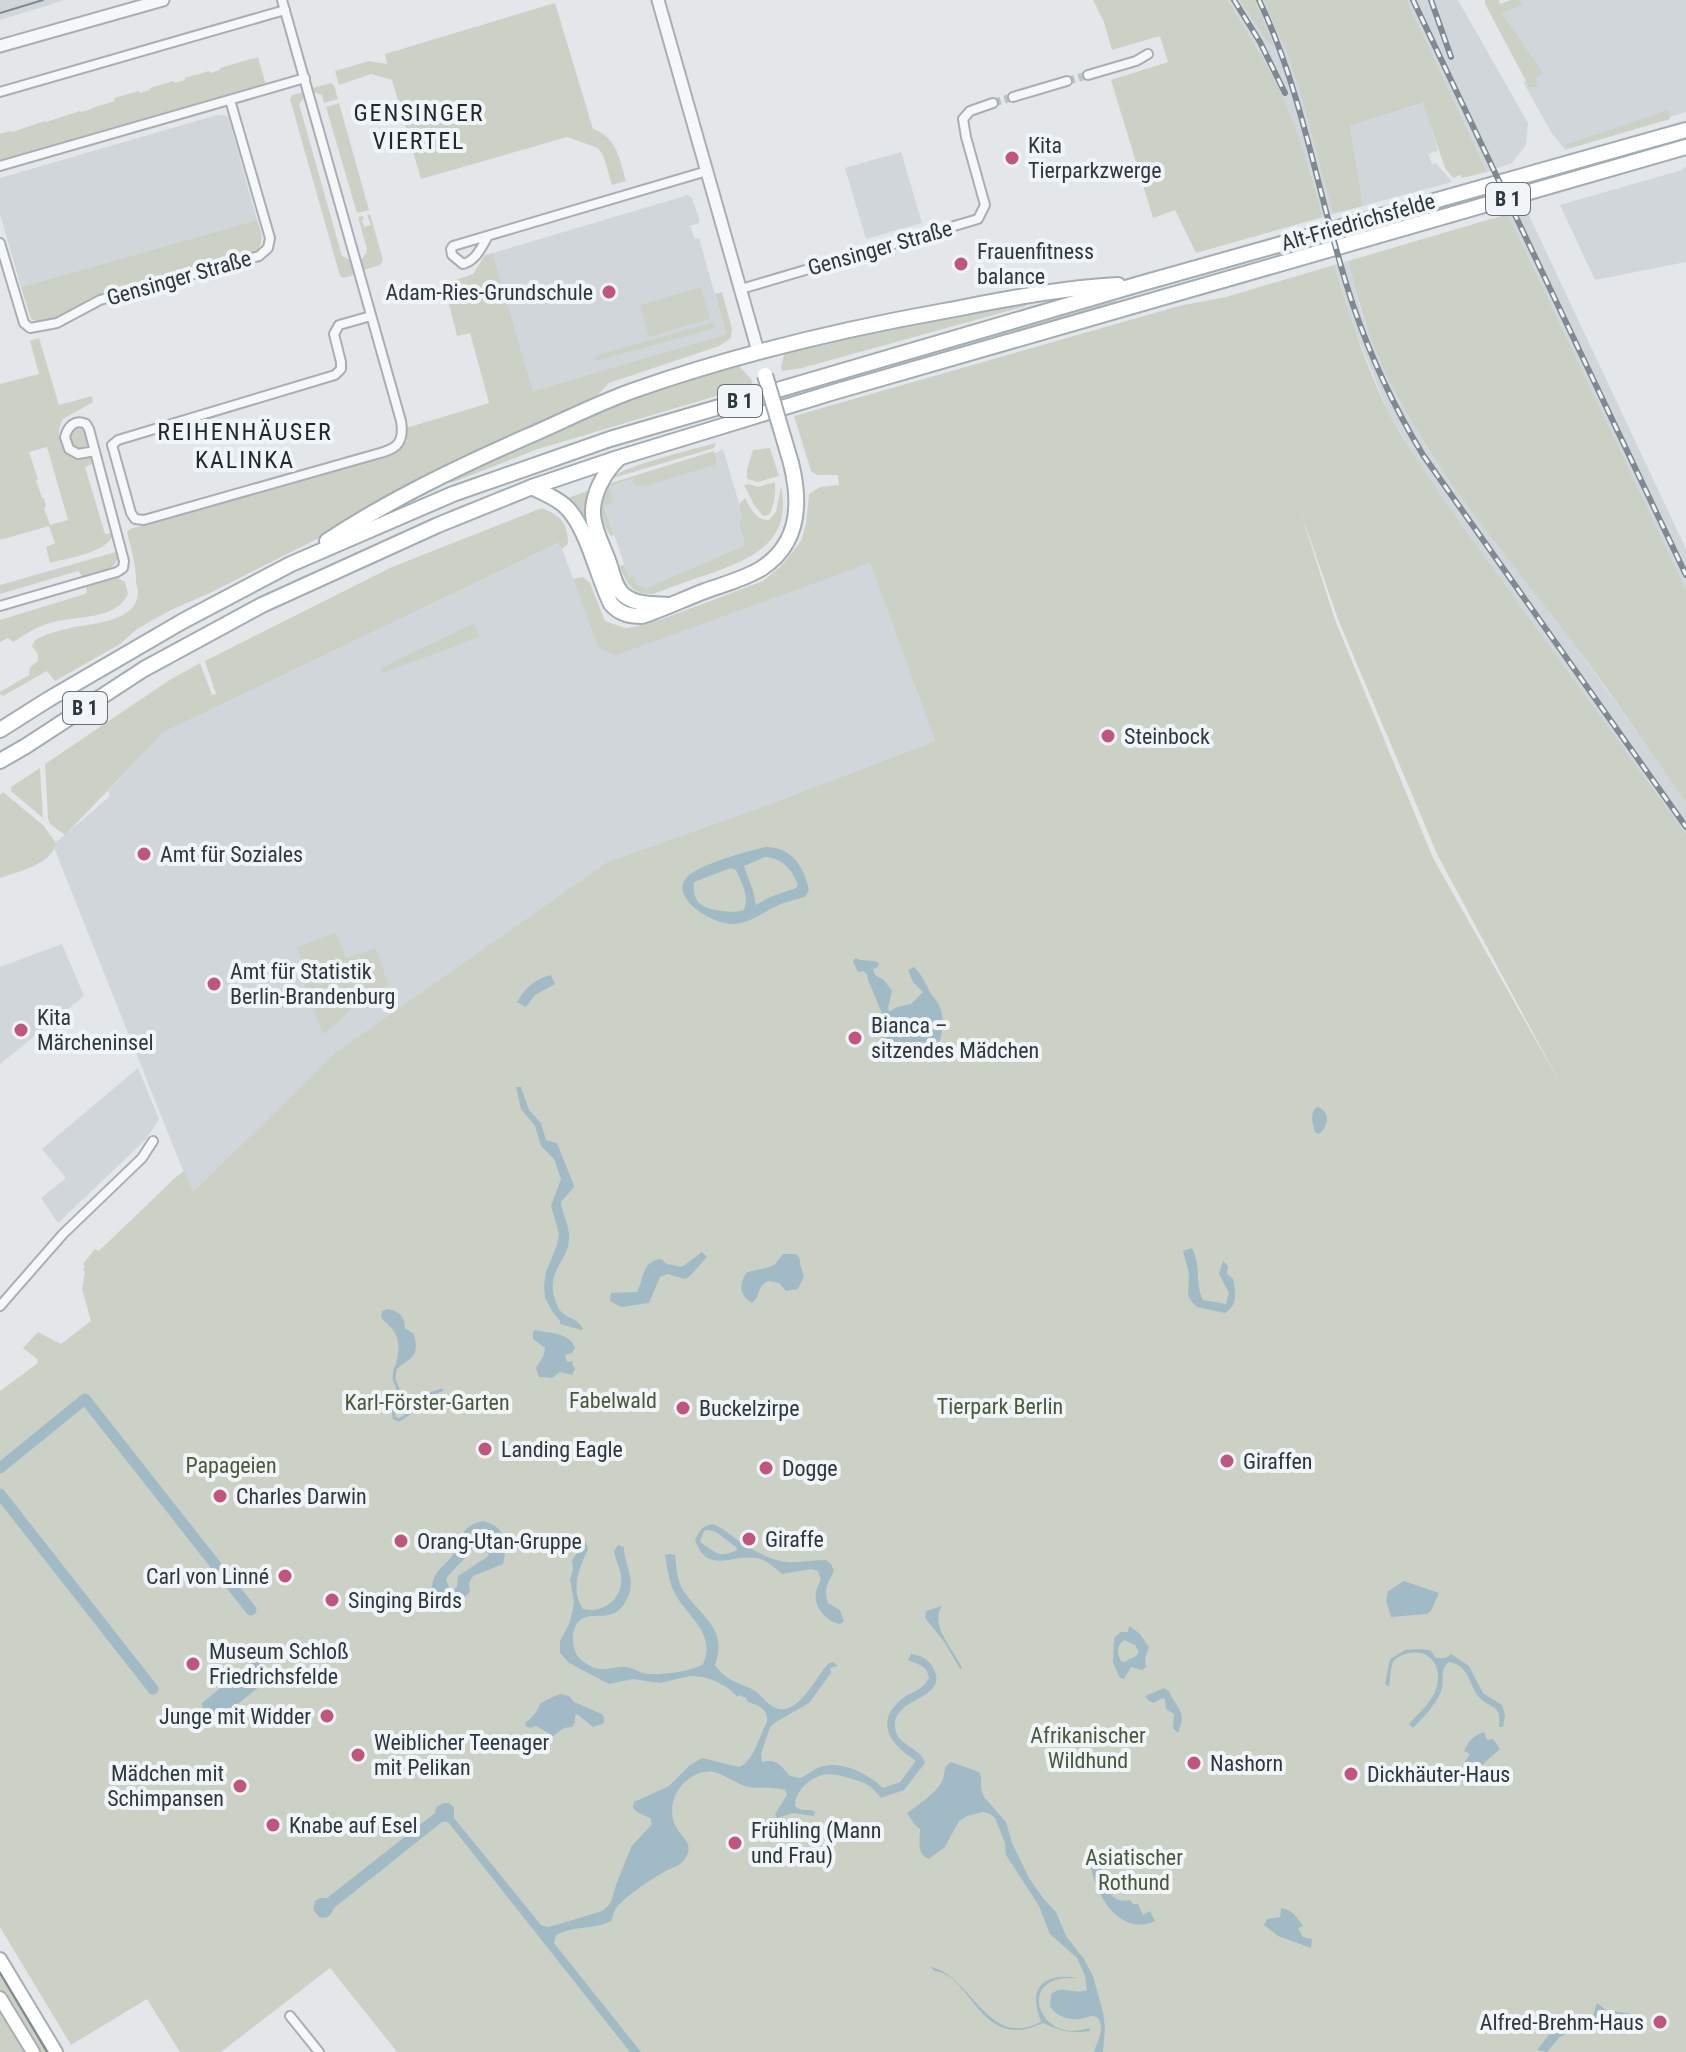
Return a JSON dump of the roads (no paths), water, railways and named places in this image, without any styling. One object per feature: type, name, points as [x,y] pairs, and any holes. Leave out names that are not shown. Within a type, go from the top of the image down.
[{"type":"main road","name":"Alt-Friedrichsfelde","points":[[291,564],[453,494],[610,439],[1143,283],[1686,130]]},
{"type":"main road","name":"Alt-Friedrichsfelde","points":[[618,458],[834,392],[1686,147]]},
{"type":"main road","points":[[291,564],[351,525],[479,458],[630,392],[758,351],[884,322],[1030,295],[1143,283]]},
{"type":"main road","points":[[532,487],[556,500],[573,515],[608,597],[617,610],[629,616],[642,616],[749,575],[772,560],[786,544],[797,507],[794,476],[758,351]]},
{"type":"main road","points":[[618,458],[608,469],[598,489],[593,517],[618,588],[626,597],[644,604],[668,605]]},
{"type":"main road","name":"B 1","points":[[0,761],[144,669],[262,605],[438,525],[532,487],[618,458]]},
{"type":"main road","name":"B 1","points":[[3,727],[183,621],[291,564]]},
{"type":"main road","points":[[0,768],[26,746]]},
{"type":"main road","points":[[0,1959],[56,2052]]},
{"type":"main road","points":[[0,1998],[33,2052]]},
{"type":"street","points":[[0,46],[163,0]]},
{"type":"street","points":[[658,0],[758,351]]},
{"type":"street","points":[[0,92],[284,5],[305,78],[364,290],[402,428],[401,441],[394,448],[144,520],[135,519],[112,445],[118,440],[335,375],[341,369],[334,334],[339,325],[371,316]]},
{"type":"street","points":[[1088,75],[1136,61],[1148,54]]},
{"type":"street","points":[[0,166],[305,78]]},
{"type":"street","points":[[1013,97],[1067,81]]},
{"type":"street","name":"Gensinger Straße","points":[[0,243],[24,323],[30,328],[57,323],[100,300],[259,256],[268,248],[270,238],[230,100]]},
{"type":"street","name":"Gensinger Straße","points":[[741,289],[978,219],[985,205],[963,119],[970,111],[993,103]]},
{"type":"street","points":[[488,236],[707,171]]},
{"type":"street","points":[[0,606],[123,568],[124,561],[95,451]]},
{"type":"street","points":[[0,1306],[63,1234],[142,1158],[153,1141]]},
{"type":"street","points":[[290,2016],[315,2051]]},
{"type":"water","points":[[766,847],[783,850],[800,866],[809,890],[805,897],[736,924],[707,917],[689,903],[682,886],[692,873],[724,859]],"holes":[[[765,857],[786,866],[798,885],[756,905],[744,866]],[[731,868],[736,870],[744,889],[744,910],[720,911],[698,902],[694,882]]]},
{"type":"water","points":[[855,958],[879,963],[873,969],[875,975],[884,980],[892,991],[889,1012],[911,1004],[923,992],[913,982],[908,970],[914,967],[941,1010],[942,1027],[936,1049],[915,1044],[909,1063],[901,1056],[891,1062],[889,1048],[879,1029],[881,1011],[867,974],[858,972],[853,962]]},
{"type":"water","points":[[551,975],[555,984],[535,995],[526,1007],[517,1002],[531,985]]},
{"type":"water","points":[[516,1087],[521,1087],[529,1110],[541,1123],[546,1140],[557,1143],[573,1183],[574,1187],[561,1202],[569,1239],[568,1248],[554,1276],[553,1293],[559,1310],[577,1322],[581,1330],[560,1324],[545,1298],[546,1272],[559,1234],[551,1206],[561,1179],[554,1159],[541,1146],[535,1126],[521,1109]]},
{"type":"water","points":[[1317,1107],[1325,1112],[1327,1119],[1319,1134],[1315,1132],[1312,1119]]},
{"type":"water","points":[[1192,1248],[1203,1300],[1226,1304],[1229,1293],[1219,1274],[1223,1261],[1228,1266],[1227,1274],[1233,1279],[1235,1298],[1225,1313],[1197,1307],[1188,1296],[1189,1273],[1183,1251]]},
{"type":"water","points":[[702,1252],[707,1257],[689,1277],[685,1279],[667,1274],[660,1277],[649,1303],[621,1307],[610,1301],[611,1293],[637,1292],[644,1271],[655,1260],[661,1259],[667,1264],[682,1267]]},
{"type":"water","points":[[783,1254],[796,1254],[800,1259],[804,1276],[798,1289],[786,1291],[779,1283],[768,1281],[752,1303],[742,1290],[746,1273],[773,1266]]},
{"type":"water","points":[[388,1309],[401,1315],[405,1328],[414,1334],[416,1342],[413,1356],[396,1370],[397,1337],[381,1317],[382,1311]]},
{"type":"water","points":[[535,1330],[559,1334],[573,1343],[575,1348],[572,1353],[565,1355],[567,1362],[573,1361],[575,1369],[572,1375],[560,1372],[552,1378],[539,1377],[536,1368],[545,1348],[533,1339]]},
{"type":"water","points":[[483,1521],[501,1532],[505,1543],[503,1564],[473,1576],[469,1583],[470,1592],[464,1598],[451,1601],[431,1591],[433,1583],[464,1533]],"holes":[[[478,1538],[482,1549],[489,1554],[487,1557],[458,1576],[457,1587],[449,1588],[446,1579],[468,1555]]]},
{"type":"water","points":[[709,1525],[721,1528],[749,1548],[776,1560],[826,1560],[834,1571],[826,1590],[828,1603],[840,1610],[844,1621],[840,1624],[830,1620],[819,1608],[816,1590],[821,1579],[818,1571],[811,1569],[782,1574],[759,1559],[721,1561],[706,1557],[695,1540]],"holes":[[[704,1531],[716,1532],[736,1547],[737,1550],[721,1554],[700,1542]]]},
{"type":"water","points":[[580,1539],[585,1540],[588,1549],[576,1586],[583,1609],[605,1607],[616,1597],[621,1584],[614,1551],[618,1545],[624,1547],[631,1580],[629,1593],[621,1608],[610,1615],[587,1617],[575,1626],[576,1654],[595,1668],[626,1667],[656,1674],[683,1671],[703,1664],[706,1643],[698,1625],[672,1588],[665,1555],[670,1554],[675,1555],[682,1588],[716,1633],[718,1653],[715,1665],[727,1677],[781,1709],[797,1703],[828,1664],[833,1662],[838,1666],[830,1668],[831,1673],[809,1703],[770,1727],[761,1754],[762,1762],[775,1762],[790,1776],[800,1778],[820,1767],[839,1765],[863,1774],[883,1788],[900,1782],[915,1760],[892,1739],[887,1723],[889,1715],[894,1706],[921,1688],[929,1678],[924,1668],[908,1660],[911,1654],[928,1661],[936,1677],[935,1686],[902,1709],[897,1717],[896,1733],[919,1753],[925,1763],[904,1790],[881,1798],[864,1783],[837,1775],[822,1775],[804,1786],[796,1800],[795,1806],[812,1810],[814,1816],[793,1813],[777,1818],[775,1814],[787,1795],[785,1790],[748,1787],[714,1772],[698,1774],[681,1786],[673,1803],[672,1815],[676,1827],[689,1849],[683,1861],[630,1895],[614,1911],[611,1921],[556,1935],[554,1943],[641,2052],[630,2052],[448,1822],[442,1822],[328,1916],[319,1917],[313,1909],[315,1901],[327,1898],[435,1813],[436,1807],[449,1803],[454,1807],[454,1818],[541,1925],[556,1925],[602,1911],[611,1902],[631,1847],[652,1824],[650,1818],[633,1808],[634,1802],[669,1786],[690,1765],[702,1758],[739,1767],[749,1759],[767,1717],[762,1708],[746,1698],[738,1697],[728,1688],[703,1677],[690,1676],[660,1683],[633,1679],[609,1684],[569,1663],[560,1653],[560,1641],[570,1622],[574,1603],[570,1579],[572,1560]]},
{"type":"water","points":[[1404,1581],[1439,1593],[1431,1611],[1391,1617],[1386,1601],[1388,1591]]},
{"type":"water","points":[[942,1606],[939,1614],[941,1629],[960,1669],[925,1618],[926,1611]]},
{"type":"water","points":[[1129,1626],[1139,1633],[1149,1647],[1146,1667],[1142,1670],[1131,1667],[1124,1679],[1120,1678],[1113,1663],[1114,1638],[1121,1632],[1128,1632]],"holes":[[[1124,1640],[1135,1645],[1139,1652],[1136,1656],[1121,1661],[1118,1650],[1121,1643]]]},
{"type":"water","points":[[1405,1650],[1430,1650],[1436,1658],[1446,1658],[1451,1654],[1469,1666],[1483,1693],[1502,1705],[1505,1715],[1503,1727],[1499,1727],[1497,1710],[1478,1696],[1461,1667],[1449,1662],[1444,1669],[1438,1697],[1413,1728],[1409,1724],[1428,1704],[1436,1689],[1436,1665],[1427,1655],[1403,1655],[1393,1662],[1389,1687],[1385,1684],[1390,1659]]},
{"type":"water","points":[[255,1660],[270,1678],[214,1721],[202,1703]]},
{"type":"water","points":[[1164,1688],[1170,1692],[1182,1715],[1178,1733],[1173,1728],[1174,1714],[1166,1709],[1165,1699],[1154,1703],[1145,1696]]},
{"type":"water","points":[[561,1694],[602,1714],[604,1723],[593,1727],[577,1714],[572,1727],[564,1728],[553,1736],[536,1726],[525,1726],[540,1704]]},
{"type":"water","points":[[1484,1732],[1487,1740],[1493,1739],[1500,1749],[1474,1772],[1464,1772],[1462,1766],[1470,1754],[1464,1751],[1466,1747]]},
{"type":"water","points":[[951,1762],[979,1772],[984,1797],[1006,1822],[1012,1843],[1029,1878],[1056,1912],[1066,1936],[1093,1976],[1103,2012],[1103,2052],[1094,2052],[1101,2029],[1098,2018],[1066,2018],[1050,2007],[1051,1994],[1055,1991],[1087,1990],[1085,1976],[1077,1958],[1050,1934],[1039,1906],[1006,1855],[1005,1843],[995,1818],[983,1812],[967,1816],[959,1821],[945,1847],[929,1859],[922,1854],[920,1829],[907,1813],[937,1788],[946,1766]]},
{"type":"water","points":[[1090,1858],[1102,1863],[1103,1877],[1111,1895],[1138,1904],[1143,1915],[1150,1911],[1155,1921],[1142,1925],[1118,1917],[1101,1896]]},
{"type":"water","points":[[1281,1908],[1298,1919],[1303,1926],[1298,1928],[1303,1937],[1312,1939],[1311,1948],[1278,1936],[1264,1925],[1267,1919],[1280,1917]]},
{"type":"water","points":[[931,1967],[944,1972],[956,1982]]},
{"type":"water","points":[[1056,1977],[1077,1978],[1056,1980],[1045,1986],[1040,1993],[1040,2008],[1057,2027],[1071,2031],[1090,2028],[1090,2031],[1077,2032],[1066,2031],[1043,2023],[1022,2030],[1004,2028],[982,2013],[956,1982],[997,2022],[1023,2028],[1041,2022],[1036,2001],[1039,1987]]},
{"type":"water","points":[[1597,2003],[1606,2010],[1633,2014],[1636,2020],[1632,2028],[1593,2021]]},
{"type":"water","points":[[1567,2011],[1574,2028],[1559,2038],[1547,2052],[1537,2050],[1560,2027]]},
{"type":"waterway","points":[[395,1369],[394,1379],[398,1389],[393,1399],[394,1418],[399,1420],[415,1410],[424,1396],[442,1390]]},
{"type":"waterway","points":[[0,1468],[85,1399],[251,1610]]},
{"type":"waterway","points":[[0,1494],[153,1689]]},
{"type":"tunnel","points":[[1067,81],[1088,75]]},
{"type":"tunnel","points":[[993,103],[1013,97]]},
{"type":"tram line","points":[[0,13],[43,0]]},
{"type":"tram line","points":[[0,1973],[47,2052]]},
{"type":"railway","points":[[1234,0],[1260,42],[1285,93]]},
{"type":"railway","points":[[1259,0],[1300,112],[1353,305],[1393,400],[1423,455],[1686,827]]},
{"type":"railway","points":[[1413,0],[1686,575]]},
{"type":"railway","points":[[1431,0],[1451,57]]},
{"type":"place","name":"Kita Tierparkzwerge","points":[[1012,158]]},
{"type":"place","name":"Frauenfitness balance","points":[[961,264]]},
{"type":"place","name":"Adam-Ries-Grundschule","points":[[609,292]]},
{"type":"place","name":"Steinbock","points":[[1108,736]]},
{"type":"place","name":"Amt für Soziales","points":[[144,854]]},
{"type":"place","name":"Amt für Statistik Berlin-Brandenburg","points":[[214,984]]},
{"type":"place","name":"Kita Märcheninsel","points":[[21,1030]]},
{"type":"place","name":"Bianca – sitzendes Mädchen","points":[[855,1038]]},
{"type":"place","name":"Buckelzirpe","points":[[683,1408]]},
{"type":"place","name":"Landing Eagle","points":[[485,1449]]},
{"type":"place","name":"Giraffen","points":[[1227,1461]]},
{"type":"place","name":"Dogge","points":[[766,1468]]},
{"type":"place","name":"Charles Darwin","points":[[220,1496]]},
{"type":"place","name":"Giraffe","points":[[749,1539]]},
{"type":"place","name":"Orang-Utan-Gruppe","points":[[401,1541]]},
{"type":"place","name":"Carl von Linné","points":[[285,1576]]},
{"type":"place","name":"Singing Birds","points":[[332,1600]]},
{"type":"place","name":"Museum Schloß Friedrichsfelde","points":[[193,1664]]},
{"type":"place","name":"Junge mit Widder","points":[[327,1716]]},
{"type":"place","name":"Weiblicher Teenager mit Pelikan","points":[[358,1755]]},
{"type":"place","name":"Nashorn","points":[[1194,1763]]},
{"type":"place","name":"Dickhäuter-Haus","points":[[1351,1774]]},
{"type":"place","name":"Mädchen mit Schimpansen","points":[[240,1786]]},
{"type":"place","name":"Knabe auf Esel","points":[[273,1825]]},
{"type":"place","name":"Frühling (Mann und Frau)","points":[[735,1843]]},
{"type":"place","name":"Alfred-Brehm-Haus","points":[[1660,2022]]},
{"type":"district","name":"GENSINGER VIERTEL","points":[[419,127]]},
{"type":"district","name":"REIHENHÄUSER KALINKA","points":[[245,446]]},
{"type":"park label","name":"Fabelwald","points":[[613,1400]]},
{"type":"park label","name":"Karl-Förster-Garten","points":[[427,1402]]},
{"type":"park label","name":"Tierpark Berlin","points":[[1000,1406]]},
{"type":"park label","name":"Papageien","points":[[231,1465]]},
{"type":"park label","name":"Afrikanischer Wildhund","points":[[1088,1748]]},
{"type":"park label","name":"Asiatischer Rothund","points":[[1134,1870]]}]
